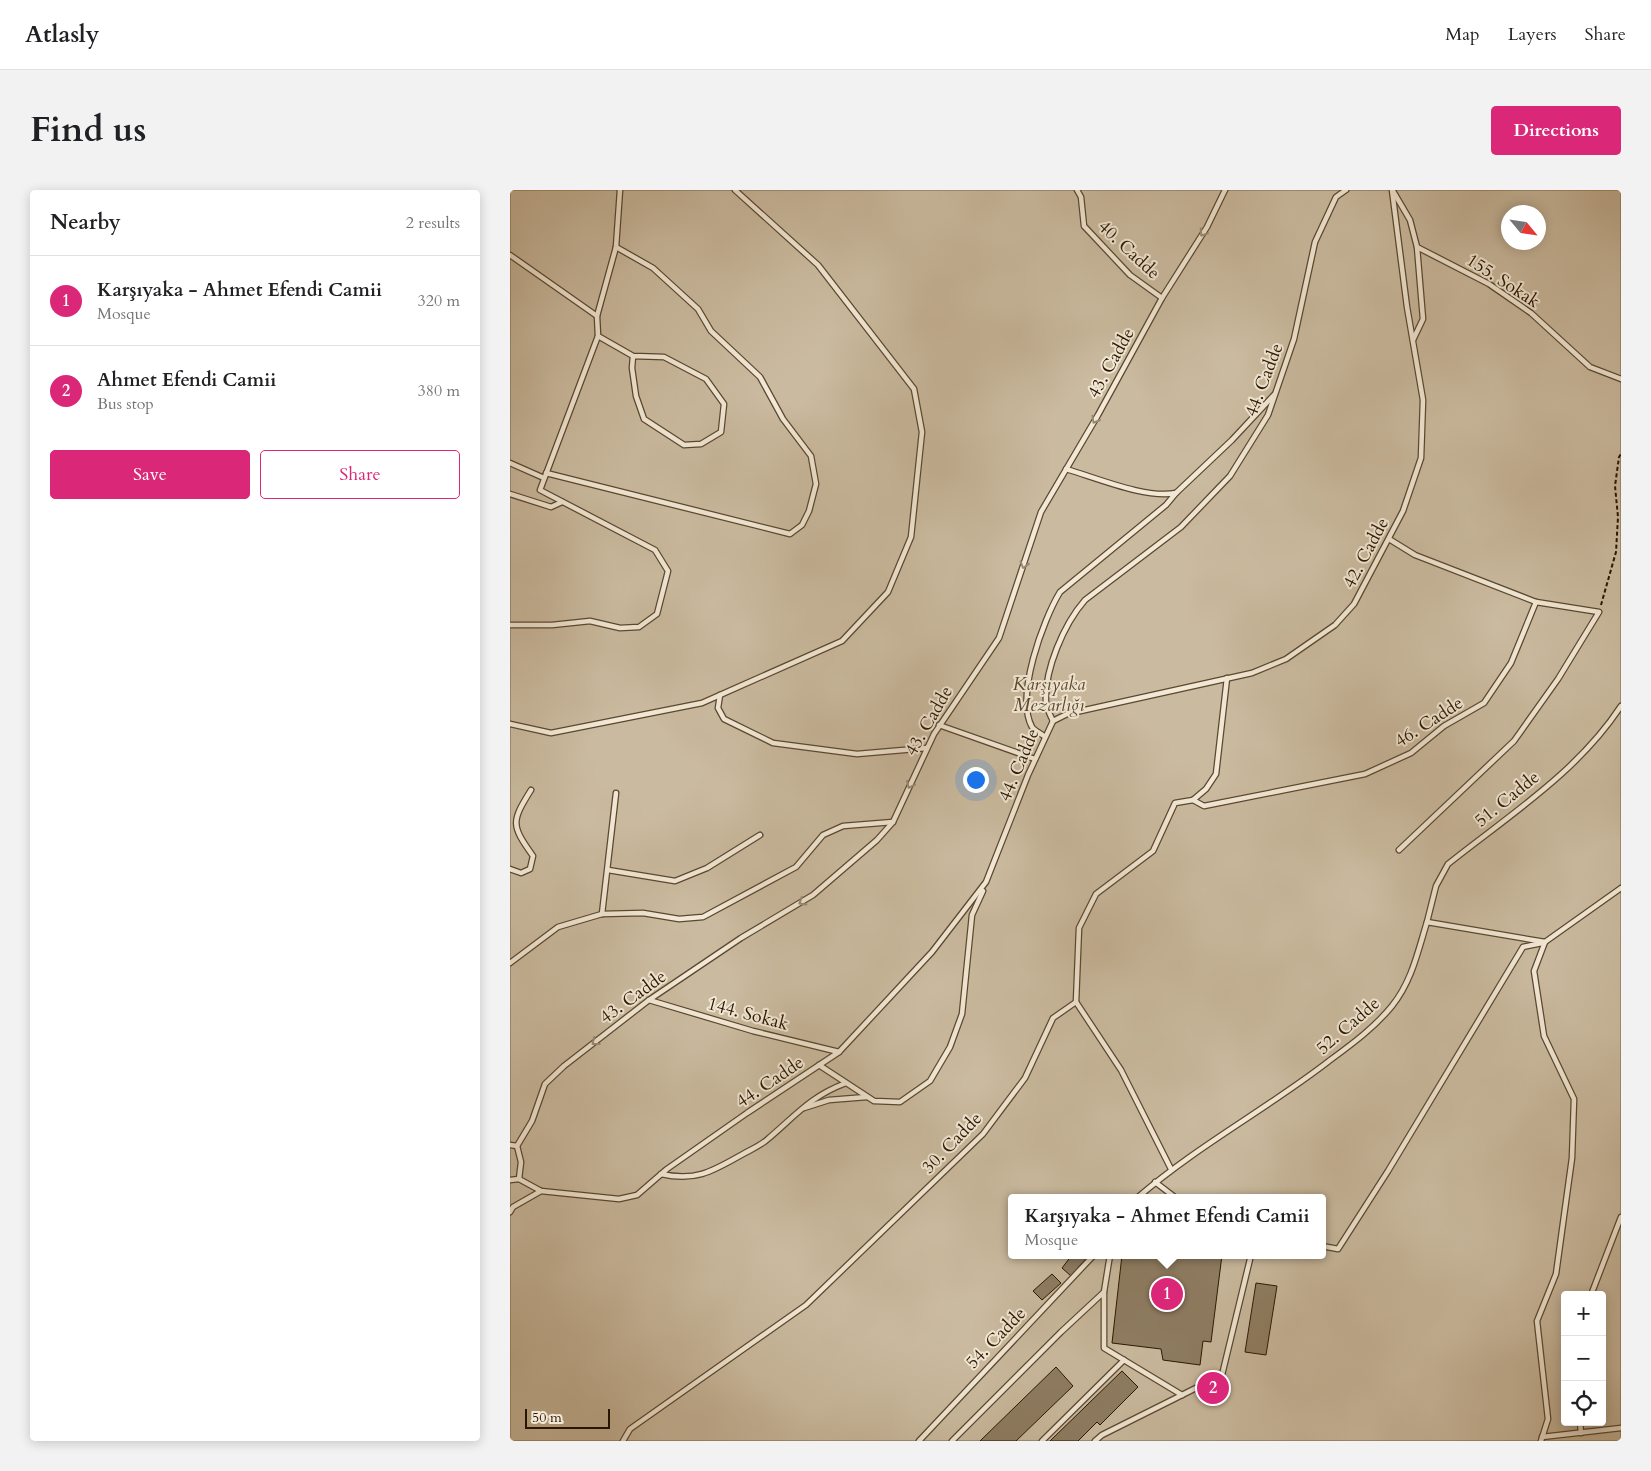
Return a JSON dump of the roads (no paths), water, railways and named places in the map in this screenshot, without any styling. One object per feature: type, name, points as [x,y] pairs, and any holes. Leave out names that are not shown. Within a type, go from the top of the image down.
[{"type":"lane","points":[[510,625],[552,626],[590,621],[620,628],[639,628],[657,614],[668,571],[655,550],[540,490],[598,336],[597,316],[616,247],[620,190]]},
{"type":"lane","points":[[510,724],[550,733],[702,703],[842,641],[888,592],[911,537],[922,432],[914,389],[818,265],[735,190]]},
{"type":"lane","name":"40. Cadde","points":[[1077,190],[1081,197],[1084,226],[1130,275],[1162,298]]},
{"type":"lane","name":"43. Cadde","points":[[517,1146],[532,1121],[545,1084],[564,1066],[649,1000],[741,938],[813,895],[877,840],[893,822],[927,748],[940,725],[999,638],[1041,512],[1162,298],[1206,227],[1225,190]]},
{"type":"lane","name":"44. Cadde","points":[[541,1191],[619,1199],[636,1195],[661,1174],[840,1052],[932,952],[986,882],[1044,736],[1053,721],[1046,704],[1047,684],[1056,650],[1072,615],[1085,600],[1182,527],[1230,476],[1268,415],[1294,339],[1315,242],[1336,197],[1346,190]]},
{"type":"lane","points":[[1392,190],[1410,220],[1417,247],[1423,319],[1412,341]]},
{"type":"lane","name":"42. Cadde","points":[[1053,721],[1067,714],[1252,673],[1286,659],[1335,626],[1354,604],[1403,511],[1421,458],[1423,400],[1412,341],[1392,190]]},
{"type":"lane","points":[[546,473],[790,534],[802,526],[809,511],[816,484],[811,456],[782,419],[760,377],[710,331],[698,308],[668,280],[653,268],[616,247]]},
{"type":"lane","name":"155. Sokak","points":[[1417,247],[1489,284],[1531,313],[1590,367],[1621,379]]},
{"type":"lane","points":[[510,255],[597,316]]},
{"type":"lane","points":[[598,336],[634,356],[664,357],[706,379],[724,404],[721,432],[700,444],[684,445],[644,419],[636,396],[632,368],[634,356]]},
{"type":"lane","points":[[1044,736],[1033,729],[1027,714],[1027,695],[1034,653],[1049,610],[1060,592],[1166,505],[1176,492],[1232,440],[1277,393]]},
{"type":"lane","points":[[510,463],[544,478]]},
{"type":"lane","points":[[1066,469],[1129,487],[1166,494],[1176,492]]},
{"type":"lane","points":[[510,494],[551,507],[562,502]]},
{"type":"lane","points":[[1389,539],[1415,554],[1536,602],[1599,612],[1558,679],[1514,741],[1399,850]]},
{"type":"lane","name":"46. Cadde","points":[[1193,800],[1204,806],[1364,774],[1411,754],[1444,726],[1484,703],[1511,663],[1536,602]]},
{"type":"lane","points":[[1142,1194],[1171,1169],[1121,1070],[1076,1002],[1079,928],[1096,894],[1153,851],[1175,803],[1193,800],[1206,789],[1216,774],[1227,678]]},
{"type":"lane","points":[[720,695],[718,708],[724,719],[773,743],[857,754],[927,748]]},
{"type":"lane","name":"51. Cadde","points":[[1427,922],[1436,886],[1448,864],[1578,760],[1609,725],[1621,706]]},
{"type":"lane","points":[[940,725],[1035,759]]},
{"type":"lane","points":[[510,869],[521,873],[530,869],[533,856],[516,831],[517,812],[531,790]]},
{"type":"lane","points":[[602,914],[616,793]]},
{"type":"lane","points":[[510,963],[558,927],[602,914],[643,913],[679,919],[703,917],[796,866],[823,835],[844,826],[893,822]]},
{"type":"lane","points":[[608,870],[675,881],[707,868],[760,835]]},
{"type":"lane","points":[[819,1066],[874,1101],[900,1102],[930,1081],[950,1046],[962,1014],[972,915],[986,882]]},
{"type":"lane","points":[[1326,1247],[1338,1250],[1388,1171],[1523,947],[1546,942],[1621,888]]},
{"type":"lane","points":[[1427,922],[1546,942]]},
{"type":"lane","name":"52. Cadde","points":[[1171,1169],[1303,1081],[1371,1029],[1393,1004],[1411,974],[1427,922]]},
{"type":"lane","points":[[1546,942],[1534,971],[1544,1036],[1574,1099],[1572,1158],[1559,1257],[1556,1274],[1537,1321],[1548,1419],[1542,1439],[1620,1427]]},
{"type":"lane","name":"144. Sokak","points":[[649,1000],[753,1030],[840,1052]]},
{"type":"lane","name":"30. Cadde","points":[[623,1441],[630,1429],[806,1305],[983,1134],[1025,1078],[1052,1018],[1076,1002]]},
{"type":"lane","points":[[661,1174],[678,1178],[708,1174],[768,1140],[801,1109],[832,1088],[846,1083]]},
{"type":"lane","points":[[801,1109],[829,1100],[868,1097]]},
{"type":"lane","points":[[510,1145],[517,1146],[521,1162],[519,1179]]},
{"type":"lane","points":[[510,1180],[519,1179],[541,1191]]},
{"type":"lane","points":[[1155,1182],[1171,1194]]},
{"type":"lane","points":[[510,1212],[513,1207],[541,1191]]},
{"type":"lane","points":[[1593,1291],[1620,1228],[1621,1217]]},
{"type":"lane","name":"54. Cadde","points":[[919,1441],[1090,1259]]},
{"type":"lane","points":[[1109,1259],[1104,1292],[1104,1348],[1182,1395]]},
{"type":"lane","points":[[1095,1441],[1222,1375],[1250,1259]]},
{"type":"lane","points":[[952,1441],[1060,1332],[1104,1292]]},
{"type":"lane","points":[[1042,1441],[1124,1360]]},
{"type":"lane","points":[[1580,1426],[1581,1433]]},
{"type":"place","name":"Karşıyaka - Ahmet Efendi Camii","points":[[1167,1294]]},
{"type":"place","name":"Ahmet Efendi Camii","points":[[1213,1388]]},
{"type":"park label","name":"Karşıyaka Mezarlığı","points":[[1049,694]]}]
